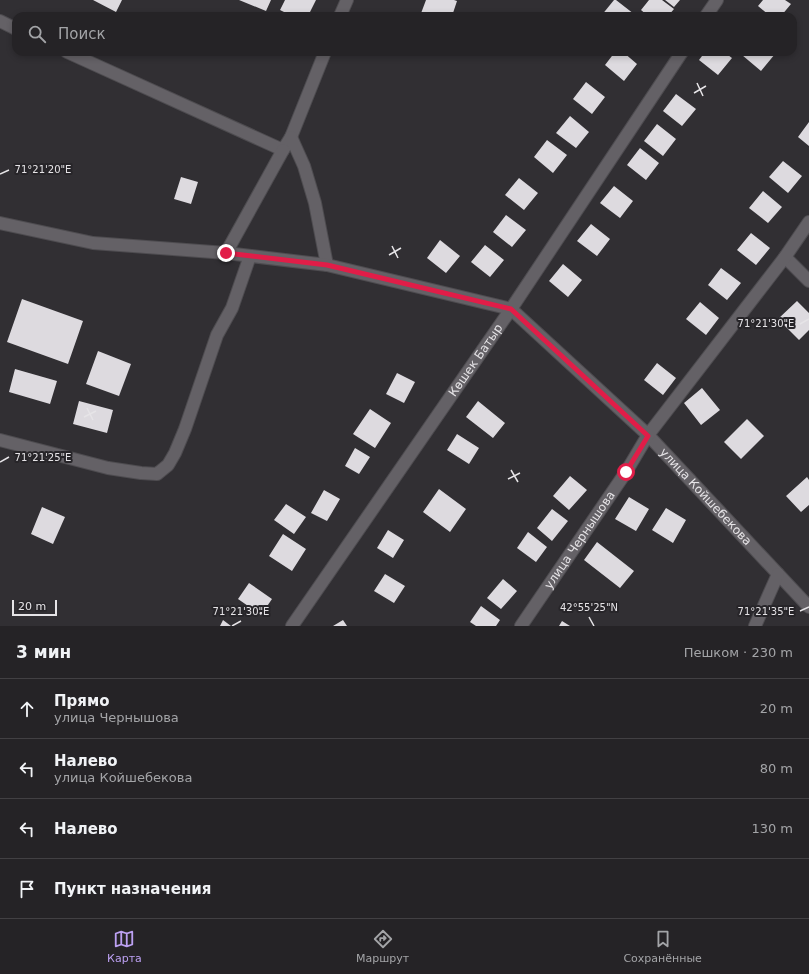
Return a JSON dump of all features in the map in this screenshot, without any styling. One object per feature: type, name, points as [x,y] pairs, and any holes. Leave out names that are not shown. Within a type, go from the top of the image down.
[{"type":"street","points":[[342,12],[346,0]]},
{"type":"street","points":[[709,12],[717,0]]},
{"type":"street","points":[[0,22],[12,27]]},
{"type":"street","points":[[76,56],[283,150]]},
{"type":"street","points":[[226,253],[291,137],[324,56]]},
{"type":"street","name":"Көшек Батыр","points":[[292,626],[511,309],[679,56]]},
{"type":"street","points":[[291,137],[304,166],[315,203],[327,265]]},
{"type":"street","name":"улица Чернышова","points":[[521,626],[622,478],[648,436],[785,257],[809,222]]},
{"type":"street","points":[[0,223],[94,243],[226,253],[327,265],[511,309]]},
{"type":"street","points":[[0,440],[108,468],[157,474],[168,466],[185,429],[217,335],[232,308],[250,256]]},
{"type":"street","points":[[785,257],[809,281]]},
{"type":"street","name":"улица Койшебекова","points":[[511,309],[648,436],[809,607]]},
{"type":"street","points":[[755,626],[778,574]]},
{"type":"building","points":[[93,0],[122,0],[116,12]]},
{"type":"building","points":[[239,0],[271,0],[266,11]]},
{"type":"building","points":[[285,0],[316,0],[310,12],[284,12],[280,10]]},
{"type":"building","points":[[426,0],[457,1],[453,12],[422,12]]},
{"type":"building","points":[[614,0],[616,0],[631,12],[604,12]]},
{"type":"building","points":[[649,0],[662,0],[674,9],[671,12],[643,12],[641,10]]},
{"type":"building","points":[[665,0],[680,0],[674,7]]},
{"type":"building","points":[[763,0],[785,0],[791,4],[784,12],[765,12],[758,6]]},
{"type":"building","points":[[612,56],[628,56],[637,64],[624,81],[605,65]]},
{"type":"building","points":[[702,56],[729,56],[732,58],[718,75],[699,60]]},
{"type":"building","points":[[743,56],[773,56],[761,71]]},
{"type":"building","points":[[586,82],[605,97],[592,114],[573,99]]},
{"type":"building","points":[[676,94],[696,109],[682,126],[663,111]]},
{"type":"building","points":[[570,116],[589,132],[576,148],[556,133]]},
{"type":"building","points":[[809,122],[809,146],[798,137]]},
{"type":"building","points":[[657,124],[676,139],[663,156],[644,141]]},
{"type":"building","points":[[547,140],[567,155],[553,173],[534,157]]},
{"type":"building","points":[[640,148],[659,163],[646,180],[627,165]]},
{"type":"building","points":[[783,161],[802,176],[788,193],[769,177]]},
{"type":"building","points":[[181,177],[198,182],[191,204],[174,199]]},
{"type":"building","points":[[519,178],[538,193],[524,210],[505,195]]},
{"type":"building","points":[[614,186],[633,201],[620,218],[600,203]]},
{"type":"building","points":[[763,191],[782,207],[768,223],[749,208]]},
{"type":"building","points":[[506,215],[526,230],[512,247],[493,232]]},
{"type":"building","points":[[591,224],[610,239],[597,256],[577,241]]},
{"type":"building","points":[[751,233],[770,248],[756,265],[737,250]]},
{"type":"building","points":[[440,240],[460,256],[446,273],[427,258]]},
{"type":"building","points":[[485,245],[504,260],[490,277],[471,262]]},
{"type":"building","points":[[563,264],[582,280],[568,297],[549,281]]},
{"type":"building","points":[[721,268],[741,283],[727,300],[708,285]]},
{"type":"building","points":[[22,299],[83,321],[68,364],[7,342]]},
{"type":"building","points":[[797,301],[809,313],[809,330],[799,340],[778,319]]},
{"type":"building","points":[[700,302],[719,318],[706,335],[686,319]]},
{"type":"building","points":[[98,351],[131,364],[119,396],[86,384]]},
{"type":"building","points":[[657,363],[676,378],[663,395],[644,380]]},
{"type":"building","points":[[15,369],[57,381],[50,404],[9,392]]},
{"type":"building","points":[[397,373],[415,382],[404,403],[386,394]]},
{"type":"building","points":[[702,388],[720,410],[701,425],[684,403]]},
{"type":"building","points":[[79,401],[113,410],[107,433],[73,424]]},
{"type":"building","points":[[478,401],[505,423],[493,438],[466,417]]},
{"type":"building","points":[[370,409],[391,423],[375,448],[353,434]]},
{"type":"building","points":[[747,419],[764,436],[741,459],[724,442]]},
{"type":"building","points":[[457,434],[479,448],[469,464],[447,450]]},
{"type":"building","points":[[355,448],[370,457],[359,474],[345,466]]},
{"type":"building","points":[[570,476],[587,490],[569,510],[553,496]]},
{"type":"building","points":[[807,477],[809,480],[809,505],[801,512],[786,496]]},
{"type":"building","points":[[439,489],[466,509],[450,532],[423,512]]},
{"type":"building","points":[[324,490],[340,499],[327,521],[311,513]]},
{"type":"building","points":[[629,497],[649,509],[636,531],[615,519]]},
{"type":"building","points":[[286,504],[306,517],[294,534],[274,520]]},
{"type":"building","points":[[42,507],[65,517],[53,544],[31,534]]},
{"type":"building","points":[[666,508],[686,520],[673,543],[652,530]]},
{"type":"building","points":[[552,509],[568,521],[552,541],[537,528]]},
{"type":"building","points":[[388,530],[404,540],[393,558],[377,548]]},
{"type":"building","points":[[528,532],[547,547],[536,562],[517,548]]},
{"type":"building","points":[[283,534],[306,549],[292,571],[269,556]]},
{"type":"building","points":[[597,542],[634,571],[620,588],[584,560]]},
{"type":"building","points":[[385,574],[405,586],[394,603],[374,591]]},
{"type":"building","points":[[503,579],[517,591],[501,609],[487,598]]},
{"type":"building","points":[[249,583],[272,599],[261,615],[238,599]]},
{"type":"building","points":[[481,606],[500,620],[496,626],[476,626],[470,622]]},
{"type":"building","points":[[223,620],[231,626],[220,626]]},
{"type":"building","points":[[343,620],[347,626],[333,626]]},
{"type":"building","points":[[562,621],[570,626],[559,626]]},
{"type":"route","points":[[226,253],[327,265],[511,309],[648,436],[626,472]]}]
